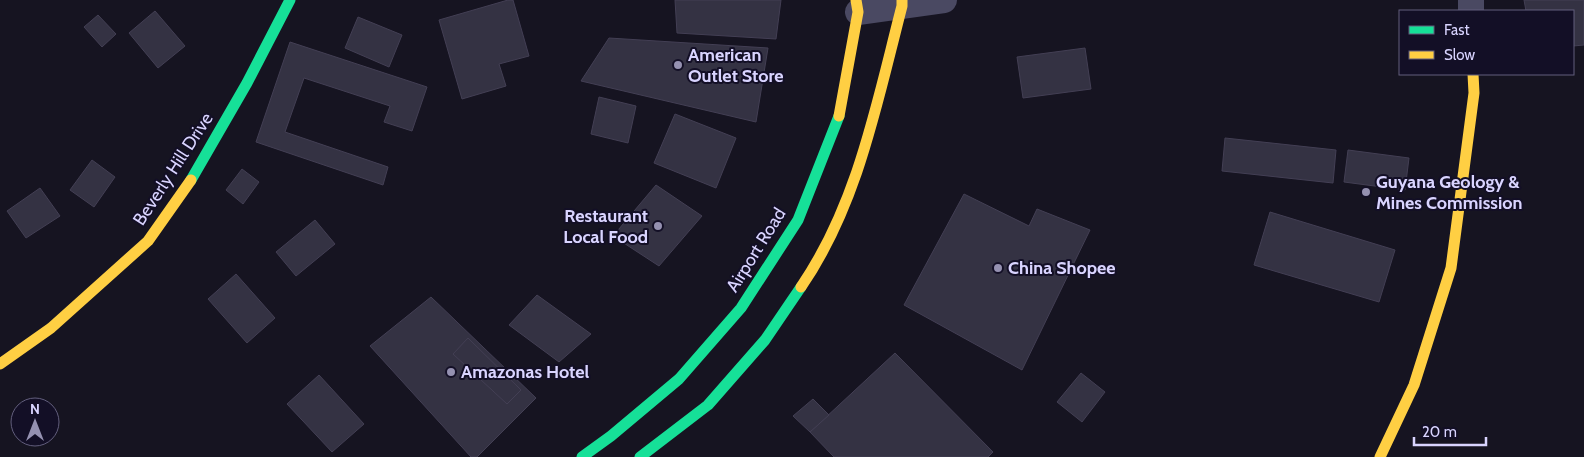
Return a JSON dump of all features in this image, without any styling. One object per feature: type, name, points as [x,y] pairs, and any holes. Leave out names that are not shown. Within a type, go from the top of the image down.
[{"type":"street","name":"Beverly Hill Drive","points":[[0,364],[51,328],[148,241],[185,190],[247,83],[290,0]]},
{"type":"street","points":[[857,6],[944,0]]},
{"type":"street","points":[[640,457],[708,405],[765,340],[814,268],[846,204],[870,130],[902,3]]},
{"type":"street","name":"Airport Road","points":[[582,457],[612,436],[679,379],[741,308],[798,220],[841,110],[857,6]]},
{"type":"street","points":[[1380,457],[1414,385],[1451,268],[1474,93],[1473,75]]},
{"type":"building","points":[[513,0],[529,56],[499,64],[506,86],[462,99],[439,20]]},
{"type":"building","points":[[675,0],[781,0],[776,39],[677,33]]},
{"type":"building","points":[[1524,0],[1584,0],[1584,45],[1574,46],[1574,10],[1526,10]]},
{"type":"building","points":[[155,11],[185,46],[158,68],[129,33]]},
{"type":"building","points":[[98,15],[116,34],[102,47],[84,27]]},
{"type":"building","points":[[358,17],[402,35],[389,67],[345,48]]},
{"type":"building","name":"American Outlet Store","points":[[609,38],[768,48],[756,122],[581,81]]},
{"type":"building","points":[[290,42],[427,87],[412,131],[384,122],[390,106],[304,78],[285,132],[388,167],[383,185],[256,142]]},
{"type":"building","points":[[1085,48],[1091,89],[1023,98],[1017,57]]},
{"type":"building","points":[[599,97],[636,106],[628,143],[591,134]]},
{"type":"building","points":[[675,114],[736,138],[716,188],[654,163]]},
{"type":"building","points":[[1225,138],[1336,150],[1333,183],[1222,171]]},
{"type":"building","points":[[1348,150],[1409,158],[1405,190],[1344,182]]},
{"type":"building","points":[[92,160],[115,177],[94,207],[70,190]]},
{"type":"building","points":[[242,169],[259,182],[243,204],[226,190]]},
{"type":"building","name":"Restaurant Local Food","points":[[656,185],[702,216],[659,266],[613,236]]},
{"type":"building","points":[[40,188],[60,216],[26,238],[7,211]]},
{"type":"building","name":"China Shopee","points":[[964,194],[1029,226],[1037,209],[1090,230],[1022,370],[904,305]]},
{"type":"building","points":[[1270,212],[1395,250],[1379,302],[1254,265]]},
{"type":"building","points":[[315,220],[335,244],[296,276],[276,252]]},
{"type":"building","points":[[236,274],[275,318],[247,343],[208,299]]},
{"type":"building","points":[[537,295],[591,334],[559,362],[509,325]]},
{"type":"building","name":"Amazonas Hotel","points":[[431,297],[536,398],[477,457],[471,457],[370,346]]},
{"type":"building","points":[[468,338],[521,390],[507,404],[453,354]]},
{"type":"building","points":[[895,353],[993,452],[988,457],[834,457],[810,432]]},
{"type":"building","points":[[1081,373],[1105,392],[1082,422],[1057,402]]},
{"type":"building","points":[[319,375],[364,424],[332,452],[287,404]]},
{"type":"building","points":[[813,399],[829,415],[810,432],[793,416]]},
{"type":"traffic: fast","points":[[191,180],[247,83],[290,0]]},
{"type":"traffic: fast","points":[[582,457],[611,436],[679,379],[741,308],[798,220],[839,116]]},
{"type":"traffic: fast","points":[[640,457],[708,405],[765,340],[801,287]]},
{"type":"traffic: slow","points":[[839,116],[858,12],[856,0]]},
{"type":"traffic: slow","points":[[801,287],[821,255],[837,222],[864,151],[902,0]]},
{"type":"traffic: slow","points":[[1380,457],[1414,385],[1451,268],[1474,93],[1473,75]]},
{"type":"traffic: slow","points":[[0,364],[51,328],[148,241],[191,180]]},
{"type":"place","name":"American Outlet Store","points":[[678,65]]},
{"type":"place","name":"Guyana Geology & Mines Commission","points":[[1366,192]]},
{"type":"place","name":"Restaurant Local Food","points":[[658,226]]},
{"type":"place","name":"China Shopee","points":[[998,268]]},
{"type":"place","name":"Amazonas Hotel","points":[[451,372]]}]
